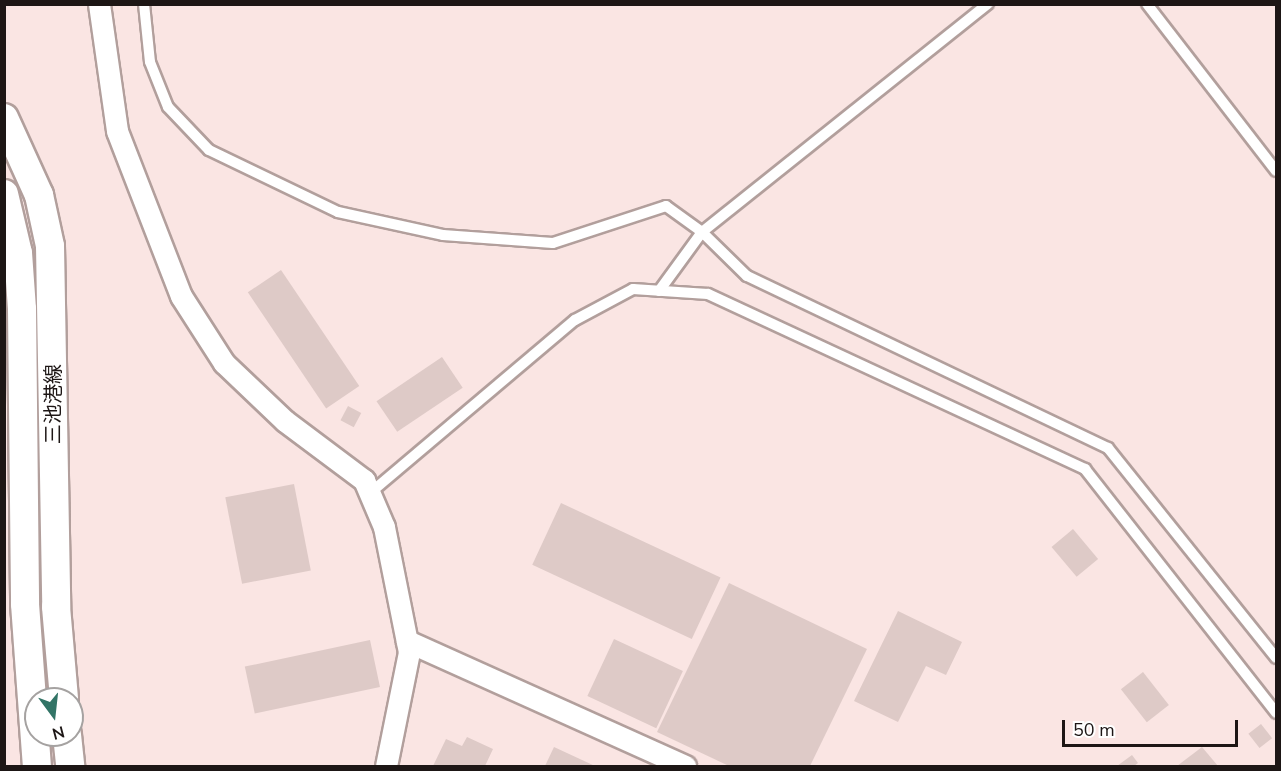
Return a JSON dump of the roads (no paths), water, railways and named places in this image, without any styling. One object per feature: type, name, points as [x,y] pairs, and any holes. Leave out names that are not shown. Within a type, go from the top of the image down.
[{"type":"main road","name":"三池港線","points":[[4,118],[39,195],[50,246],[56,607],[63,687]]},
{"type":"main road","name":"三池港線","points":[[4,194],[18,253],[22,309],[25,604],[38,766]]},
{"type":"main road","points":[[68,747],[70,766]]},
{"type":"street","points":[[99,4],[117,131],[181,296],[224,363],[285,421],[364,480],[384,527],[409,652],[386,766]]},
{"type":"street","points":[[407,641],[685,766]]},
{"type":"lane","points":[[144,4],[150,62],[168,107],[209,150],[338,212],[443,235],[552,243],[666,206],[702,232],[747,276],[1108,448],[1276,658]]},
{"type":"lane","points":[[659,291],[702,232],[988,4]]},
{"type":"lane","points":[[1147,4],[1276,171]]},
{"type":"lane","points":[[370,493],[575,320],[633,289],[708,294],[1085,470],[1276,713]]}]
